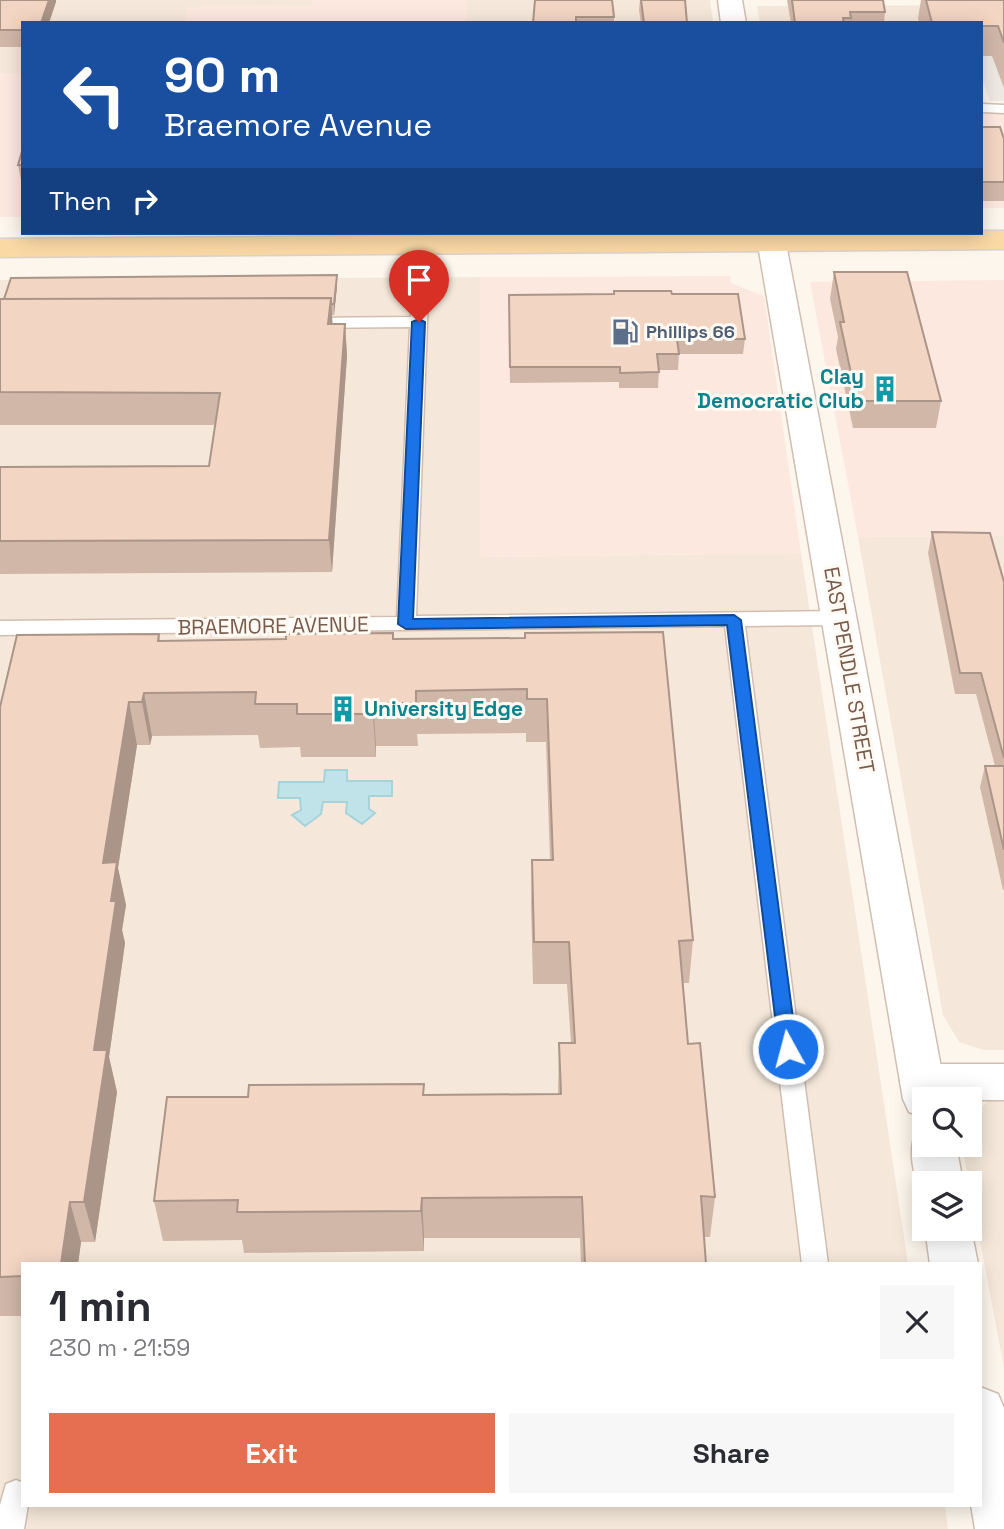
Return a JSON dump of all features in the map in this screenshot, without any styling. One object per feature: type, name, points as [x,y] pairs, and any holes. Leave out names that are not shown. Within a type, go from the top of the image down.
[{"type":"main road","points":[[0,248],[771,237],[1004,240]]},
{"type":"street","points":[[730,0],[734,21]]},
{"type":"street","name":"EAST PENDLE STREET","points":[[771,237],[922,1087]]},
{"type":"street","points":[[959,1087],[1004,1082]]},
{"type":"street","points":[[950,1241],[954,1262]]},
{"type":"street","points":[[982,1421],[1001,1529]]},
{"type":"lane","points":[[983,108],[1004,109]]},
{"type":"lane","points":[[406,624],[422,244]]},
{"type":"lane","points":[[279,323],[419,322]]},
{"type":"lane","name":"BRAEMORE AVENUE","points":[[0,628],[840,618]]},
{"type":"lane","points":[[734,620],[815,1262]]},
{"type":"lane","points":[[10,1529],[13,1494]]},
{"type":"shaded area","points":[[0,0],[313,0],[312,6],[189,7],[186,21],[21,21],[21,73],[0,73]]},
{"type":"shaded area","points":[[313,0],[467,0],[467,21],[185,21],[188,7],[312,6]]},
{"type":"shaded area","points":[[467,0],[710,0],[713,21],[467,21]]},
{"type":"shaded area","points":[[955,5],[961,21],[760,21],[757,6]]},
{"type":"shaded area","points":[[1004,5],[1004,101],[990,101],[983,81],[983,22]]},
{"type":"shaded area","points":[[0,73],[21,73],[21,217],[0,217]]},
{"type":"shaded area","points":[[983,109],[1004,109],[1004,208],[983,208]]},
{"type":"shaded area","points":[[730,276],[731,283],[764,296],[801,553],[480,557],[480,277]]},
{"type":"shaded area","name":"University Edge","points":[[480,277],[480,557],[801,553],[908,1262],[21,1262],[21,1507],[945,1507],[948,1529],[0,1529],[0,280]]},
{"type":"shaded area","points":[[1004,280],[1004,536],[858,537],[810,282]]},
{"type":"shaded area","points":[[1004,536],[1004,1050],[983,1050],[959,1042],[943,1015],[858,537]]},
{"type":"shaded area","points":[[989,1100],[1004,1100],[1004,1368],[980,1241],[982,1171],[967,1171],[964,1157],[982,1157],[982,1106]]},
{"type":"water","points":[[325,770],[347,770],[347,781],[392,781],[392,796],[369,796],[369,809],[375,813],[362,824],[346,813],[347,802],[323,802],[321,814],[305,826],[292,815],[301,810],[300,798],[278,798],[279,782],[324,782]]},
{"type":"building","points":[[0,0],[49,0],[42,21],[21,21],[21,30],[0,30]]},
{"type":"building","points":[[535,0],[612,0],[614,17],[576,17],[576,21],[533,21]]},
{"type":"building","points":[[641,0],[685,0],[687,21],[644,21]]},
{"type":"building","points":[[792,0],[883,0],[885,12],[850,12],[851,18],[843,18],[844,21],[795,21]]},
{"type":"building","points":[[926,0],[1004,0],[1004,43],[998,26],[983,26],[983,21],[931,21]]},
{"type":"building","points":[[983,127],[1000,127],[1004,139],[1004,182],[983,182]]},
{"type":"building","points":[[834,272],[907,272],[941,401],[857,401],[840,322],[844,322]]},
{"type":"building","points":[[337,275],[334,304],[331,304],[331,298],[4,299],[11,278]]},
{"type":"building","name":"Phillips 66","points":[[614,291],[738,294],[745,339],[677,339],[679,354],[657,354],[659,372],[620,373],[620,367],[510,367],[509,295],[614,294]]},
{"type":"building","points":[[331,298],[328,324],[345,324],[329,540],[0,541],[0,467],[209,466],[220,393],[0,392],[0,299]]},
{"type":"building","points":[[932,532],[990,533],[1004,582],[1004,758],[981,673],[960,673]]},
{"type":"building","points":[[663,632],[693,940],[679,941],[688,1044],[700,1043],[715,1197],[701,1196],[706,1262],[585,1262],[582,1197],[422,1198],[421,1211],[237,1212],[238,1200],[154,1201],[167,1097],[248,1097],[249,1085],[424,1084],[423,1095],[561,1094],[559,1043],[575,1043],[569,942],[534,942],[532,860],[553,860],[547,699],[527,699],[527,689],[416,691],[416,703],[373,703],[373,714],[297,714],[297,704],[255,704],[256,692],[144,693],[142,702],[129,702],[103,863],[117,862],[111,901],[116,901],[94,1050],[107,1050],[84,1202],[70,1202],[61,1262],[21,1262],[21,1276],[0,1277],[0,707],[17,635],[159,634],[158,641],[286,639],[286,634],[393,633],[393,639],[525,638],[525,633]]},
{"type":"building","points":[[985,766],[1004,766],[1004,850]]},
{"type":"place","name":"Phillips 66","points":[[625,332]]},
{"type":"place","name":"Clay Democratic Club","points":[[885,389]]},
{"type":"place","name":"University Edge","points":[[343,709]]},
{"type":"route","points":[[419,322],[406,624],[734,620],[788,1049]]}]
